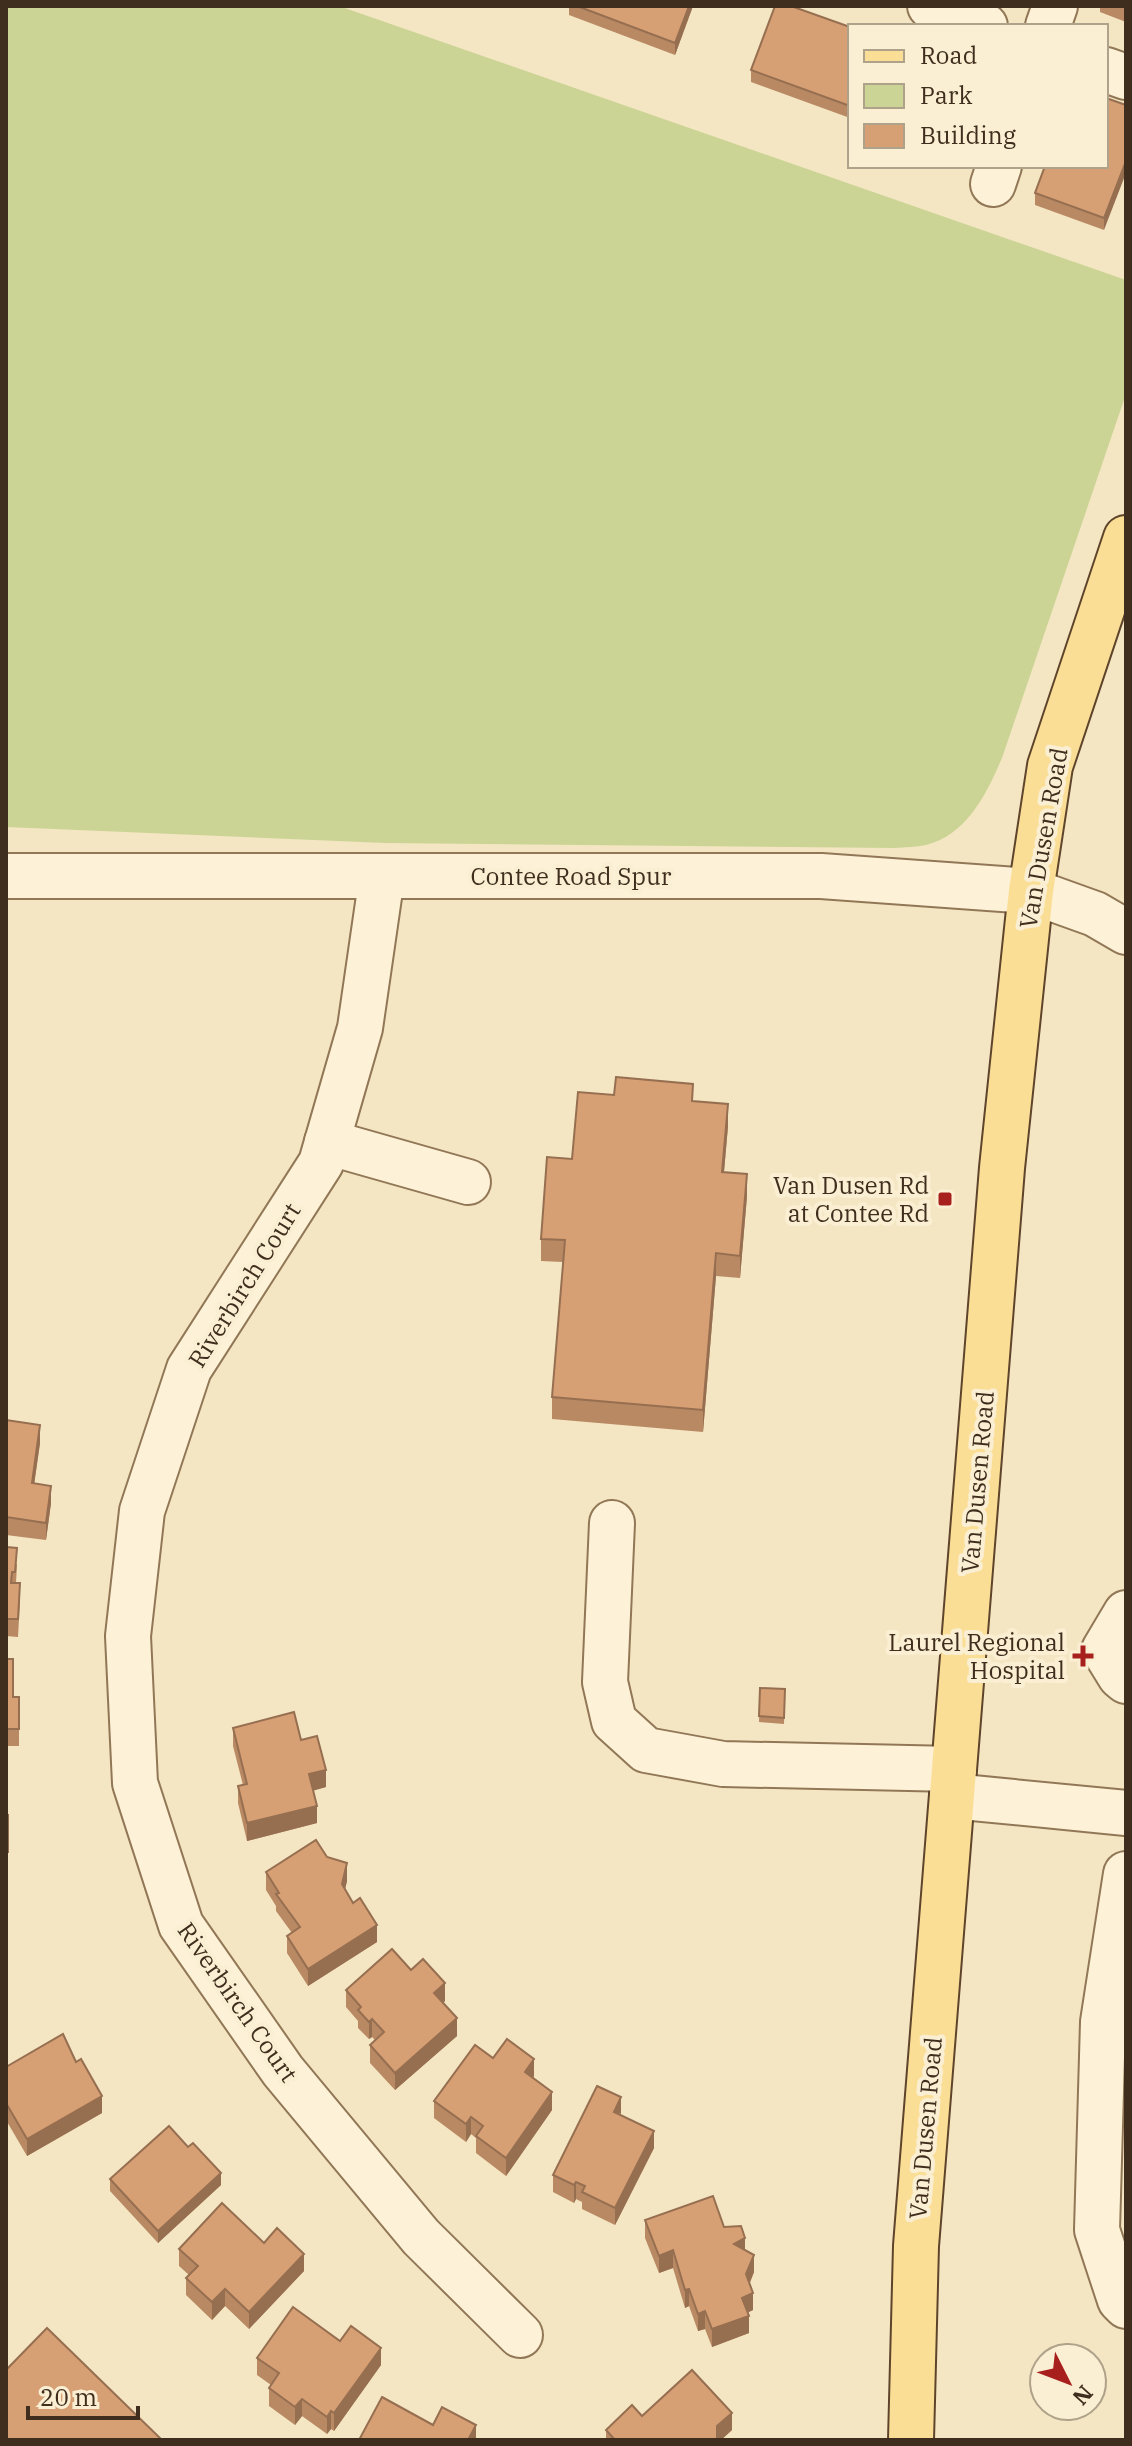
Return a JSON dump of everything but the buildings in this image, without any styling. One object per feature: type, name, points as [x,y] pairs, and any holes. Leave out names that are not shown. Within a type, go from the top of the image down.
[{"type":"main road","name":"Van Dusen Road","points":[[911,2440],[916,2246],[1002,1168],[1031,891],[1050,766],[1126,538]]},
{"type":"street","points":[[930,6],[980,24]]},
{"type":"street","name":"Contee Road Spur","points":[[6,876],[821,876],[1031,891],[1095,914],[1126,932]]},
{"type":"street","name":"Riverbirch Court","points":[[382,876],[360,1028],[321,1163],[189,1369],[142,1511],[128,1636],[135,1783],[181,1925],[283,2071],[421,2237],[520,2335]]},
{"type":"street","points":[[327,1142],[468,1182]]},
{"type":"street","points":[[612,1523],[605,1682],[614,1721],[646,1750],[723,1764],[953,1783],[1126,1813]]},
{"type":"street","points":[[1126,1613],[1104,1650],[1126,1681]]},
{"type":"street","points":[[1126,1874],[1121,1936],[1103,2022],[1097,2230],[1120,2300],[1126,2306]]},
{"type":"green space","points":[[6,6],[339,6],[1126,280],[1126,394],[1002,758],[974,811],[940,840],[926,845],[895,848],[385,843],[6,827]]},
{"type":"place","name":"Van Dusen Rd at Contee Rd","points":[[945,1199]]},
{"type":"place","name":"Laurel Regional Hospital","points":[[1083,1656]]}]
